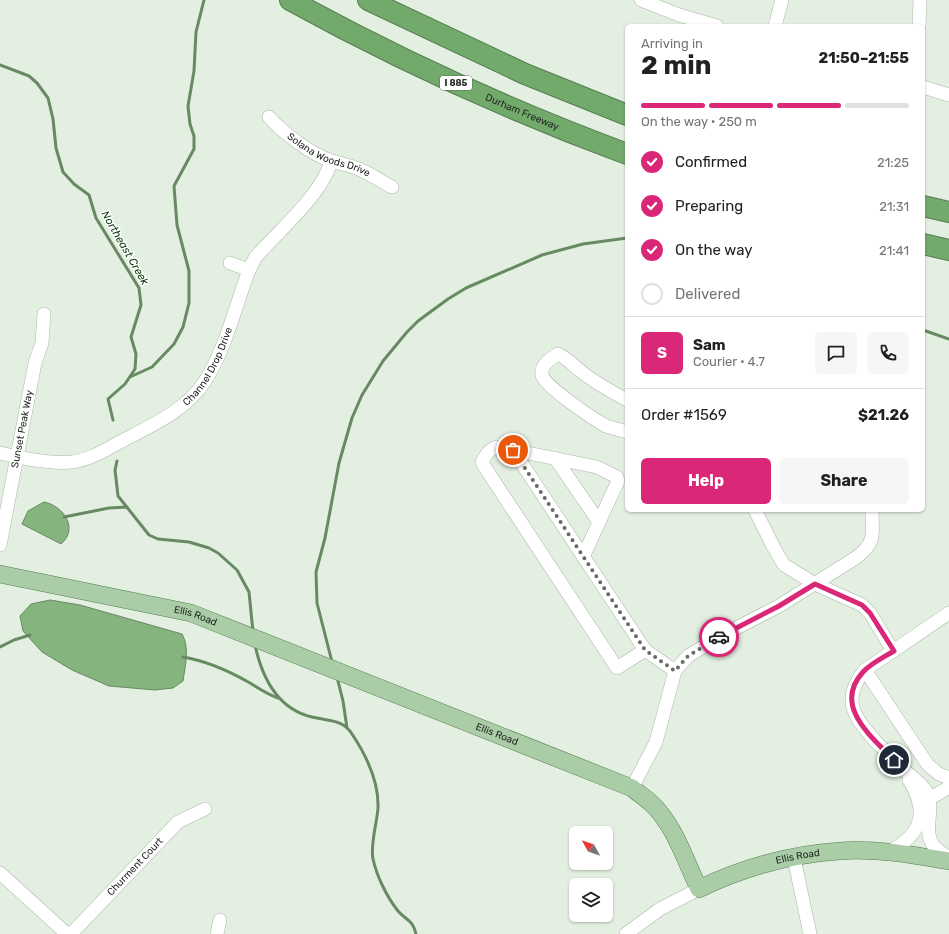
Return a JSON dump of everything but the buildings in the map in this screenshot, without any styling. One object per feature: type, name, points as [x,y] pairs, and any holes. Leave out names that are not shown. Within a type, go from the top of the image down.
[{"type":"highway","name":"Durham Freeway","points":[[290,0],[461,86],[625,153]]},
{"type":"highway","points":[[368,0],[490,58],[625,114]]},
{"type":"highway","points":[[925,206],[949,212]]},
{"type":"highway","points":[[925,244],[949,250]]},
{"type":"main road","name":"Ellis Road","points":[[0,574],[191,613],[632,788],[652,804],[663,817],[684,854],[699,888],[740,871],[794,858],[840,850],[889,852],[949,860]]},
{"type":"street","points":[[775,24],[782,0]]},
{"type":"street","points":[[919,24],[920,0]]},
{"type":"street","points":[[649,2],[711,24]]},
{"type":"street","points":[[925,88],[949,95]]},
{"type":"street","name":"Solana Woods Drive","points":[[269,117],[294,140],[332,161],[348,164],[392,187]]},
{"type":"street","name":"Channel Drop Drive","points":[[0,453],[72,462],[88,458],[168,416],[189,399],[204,382],[214,367],[249,270],[255,258],[322,183],[329,171],[332,161]]},
{"type":"street","points":[[230,263],[249,270]]},
{"type":"street","name":"Sunset Peak Way","points":[[0,545],[35,363],[42,343],[44,314]]},
{"type":"street","points":[[625,399],[604,388],[583,373],[567,358],[558,354],[543,366],[542,374],[546,382],[577,407],[606,425],[625,431]]},
{"type":"street","points":[[583,557],[618,481],[618,477],[597,467],[513,450],[501,446],[492,449],[486,454],[482,462],[484,466],[617,668],[645,650]]},
{"type":"street","points":[[513,450],[645,650],[675,671]]},
{"type":"street","points":[[555,458],[599,522]]},
{"type":"street","points":[[756,512],[784,565],[815,584],[862,605],[870,613],[894,651]]},
{"type":"street","points":[[632,788],[656,742],[675,671],[688,656],[779,606],[815,584],[866,549],[872,540],[872,512]]},
{"type":"street","points":[[949,613],[864,670],[856,681],[852,705],[858,722],[904,770],[921,785],[929,799],[930,814],[928,829],[930,840],[936,849],[949,860]]},
{"type":"street","points":[[864,670],[928,765],[938,774],[949,778]]},
{"type":"street","points":[[889,852],[912,836],[918,826],[920,807],[916,792],[904,770]]},
{"type":"street","points":[[929,799],[949,787]]},
{"type":"street","name":"Churment Court","points":[[71,934],[178,822],[205,808]]},
{"type":"street","points":[[794,858],[810,934]]},
{"type":"street","points":[[0,873],[67,934]]},
{"type":"street","points":[[626,934],[660,909],[699,888]]},
{"type":"street","points":[[217,934],[220,920]]},
{"type":"shaded area","points":[[44,502],[58,508],[67,519],[69,532],[61,544],[22,524],[28,511]]},
{"type":"shaded area","points":[[50,600],[80,605],[182,634],[186,645],[186,663],[183,681],[173,688],[155,690],[109,686],[72,670],[42,652],[23,631],[20,616],[31,604]]},
{"type":"waterway","points":[[130,377],[152,367],[174,344],[183,327],[189,303],[189,271],[177,225],[174,186],[194,149],[194,136],[190,124],[188,106],[194,71],[196,32],[204,0]]},
{"type":"waterway","name":"Northeast Creek","points":[[0,65],[29,76],[37,83],[48,98],[53,119],[56,148],[63,172],[74,184],[89,195],[96,218],[139,288],[141,305],[131,337],[136,354],[135,369],[125,384],[108,399],[113,420]]},
{"type":"waterway","points":[[332,662],[317,603],[316,572],[325,538],[339,463],[352,418],[362,395],[383,361],[418,321],[466,288],[542,255],[583,244],[625,238]]},
{"type":"waterway","points":[[925,331],[949,339]]},
{"type":"waterway","name":"Northeast Creek","points":[[117,461],[115,470],[118,496],[149,535],[158,539],[189,542],[209,548],[218,553],[237,570],[249,592],[253,632]]},
{"type":"waterway","points":[[64,517],[109,508],[127,507]]},
{"type":"waterway","points":[[0,647],[14,640],[30,635]]},
{"type":"waterway","name":"Northeast Creek","points":[[255,645],[267,680],[281,699],[300,713],[340,723],[352,734],[362,751],[371,769],[378,798],[378,808],[372,847],[375,866],[390,900],[398,911],[411,923],[416,934]]},
{"type":"waterway","points":[[183,657],[218,667],[278,698]]},
{"type":"waterway","points":[[337,677],[343,701],[347,728]]},
{"type":"way so far","points":[[513,450],[645,650],[675,671],[688,656],[719,637]]},
{"type":"route","points":[[719,637],[779,606],[815,584],[862,605],[870,613],[894,651],[864,670],[856,681],[852,705],[858,722],[894,760]]}]
